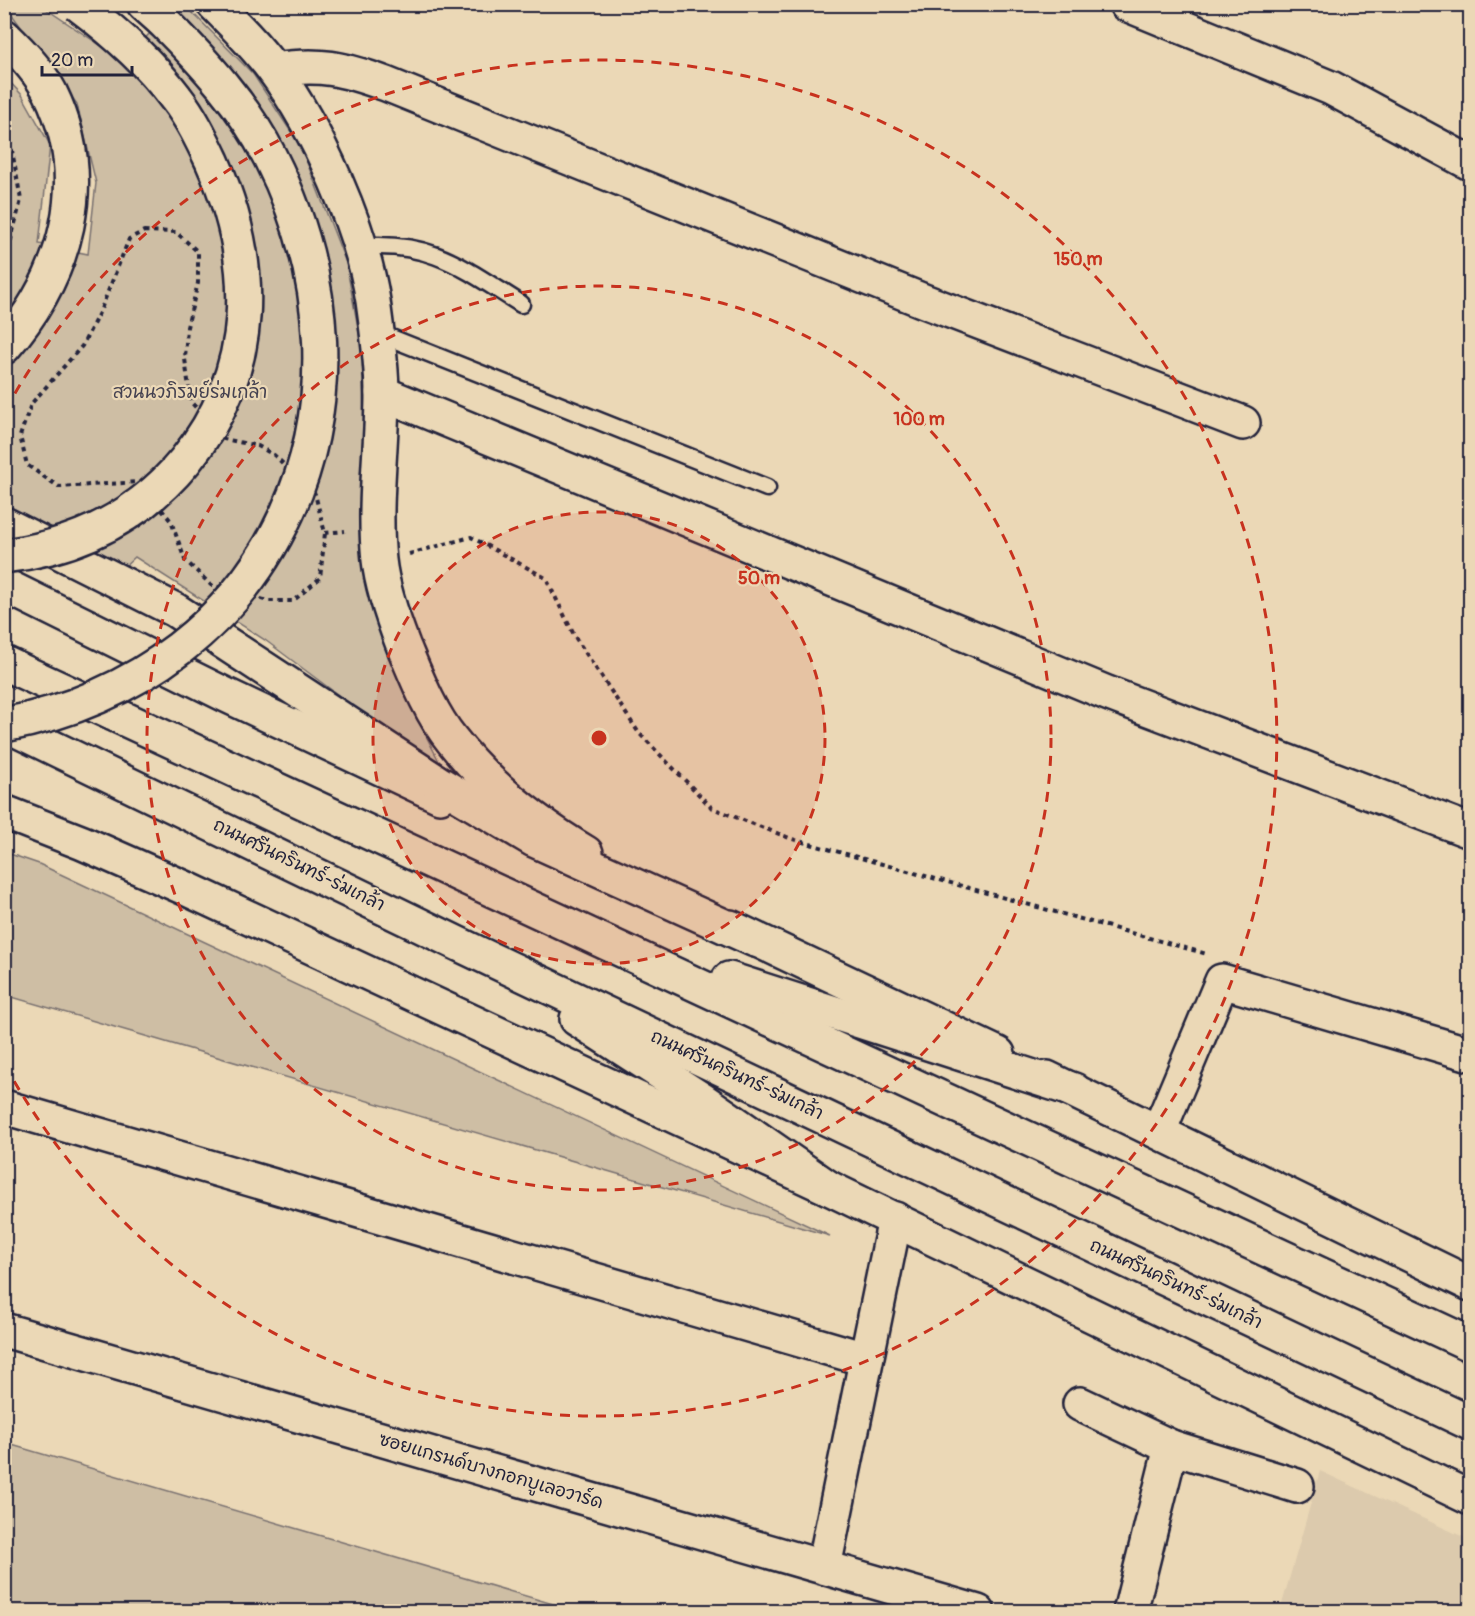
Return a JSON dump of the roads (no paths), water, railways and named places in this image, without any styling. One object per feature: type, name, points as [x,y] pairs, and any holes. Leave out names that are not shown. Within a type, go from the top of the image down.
[{"type":"main road","points":[[4,556],[65,544],[104,527],[138,507],[169,480],[193,451],[216,416],[232,377],[242,332],[246,285],[238,234],[222,184],[202,140],[177,99],[145,62],[109,27],[78,4]]},
{"type":"main road","points":[[214,4],[242,32],[274,70],[305,118],[327,163],[359,247],[372,300],[382,393],[376,481],[379,562],[395,624],[416,679],[450,739],[488,780],[527,814],[570,843],[609,866],[755,940]]},
{"type":"main road","points":[[1126,4],[1331,88],[1470,163]]},
{"type":"main road","points":[[4,725],[38,718],[117,689],[158,666],[198,636],[226,607],[254,572],[282,526],[301,477],[315,424],[321,376],[321,333],[315,287],[304,241],[270,157],[241,110],[208,66],[153,13]]},
{"type":"main road","points":[[4,36],[25,56],[50,92],[64,129],[69,157],[68,223],[59,257],[45,291],[4,347]]},
{"type":"main road","points":[[274,70],[308,65],[347,70],[386,84],[924,301],[1243,423]]},
{"type":"main road","points":[[382,393],[1107,693],[1470,831]]},
{"type":"main road","points":[[4,524],[175,610],[430,778],[534,840]]},
{"type":"main road","points":[[4,585],[236,700],[1074,1090],[1470,1284]]},
{"type":"main road","points":[[4,663],[232,771],[593,935],[1470,1344]]},
{"type":"main road","name":"ถนนศรีนครินทร์-ร่มเกล้า","points":[[4,725],[208,820],[467,948],[1470,1423]]},
{"type":"main road","points":[[4,812],[83,843],[185,888],[829,1188],[1470,1498]]},
{"type":"main road","points":[[593,935],[1074,1090]]},
{"type":"main road","points":[[467,948],[701,1099],[829,1188]]},
{"type":"main road","points":[[1159,1131],[1221,981],[1470,1054]]},
{"type":"main road","points":[[4,1107],[865,1359]]},
{"type":"main road","points":[[824,1567],[895,1220]]},
{"type":"main road","name":"ซอยแกรนด์บางกอกบูเลอวาร์ด","points":[[4,1330],[978,1611]]},
{"type":"main road","points":[[1080,1404],[1171,1447],[1297,1486]]},
{"type":"main road","points":[[1130,1611],[1171,1447]]},
{"type":"lane","points":[[359,247],[388,244],[451,260],[521,304]]},
{"type":"lane","points":[[376,332],[767,488]]},
{"type":"park label","name":"สวนนวภิรมย์ร่มเกล้า","points":[[190,392]]}]
